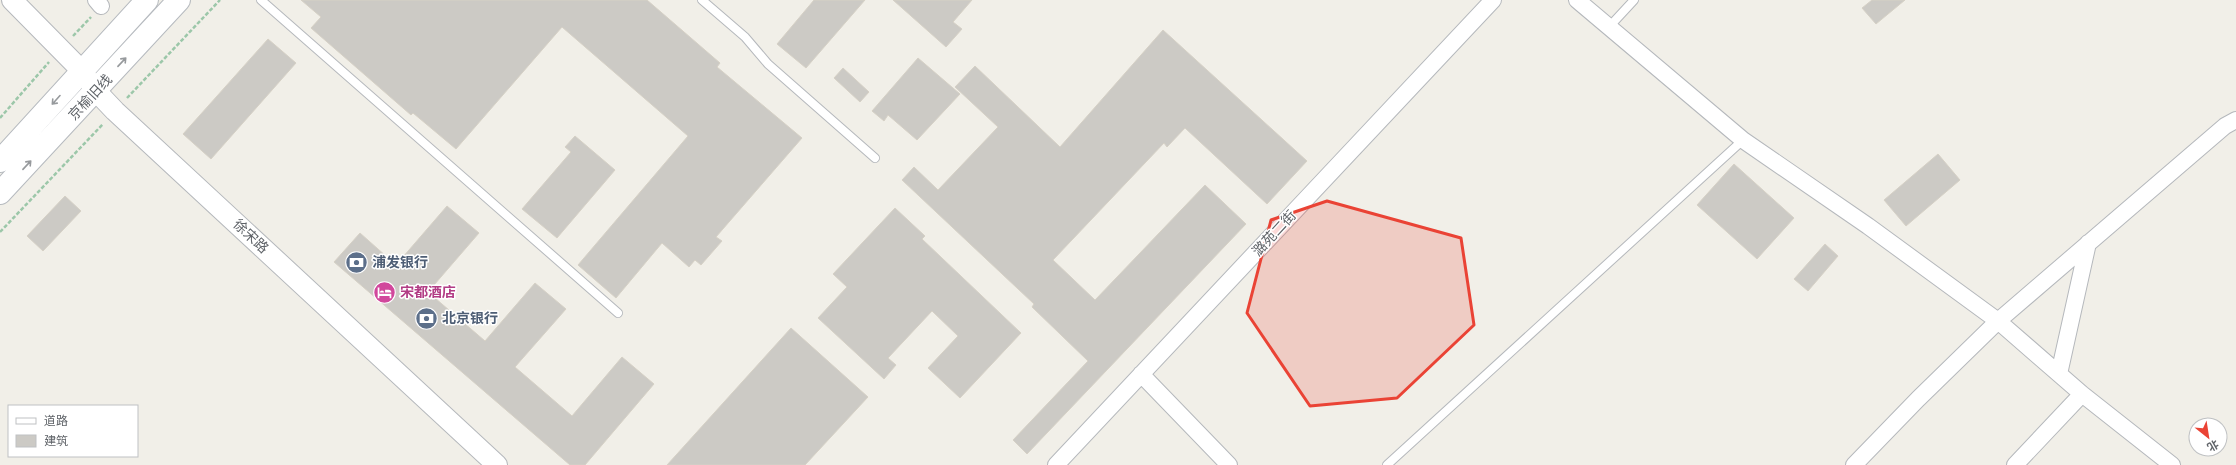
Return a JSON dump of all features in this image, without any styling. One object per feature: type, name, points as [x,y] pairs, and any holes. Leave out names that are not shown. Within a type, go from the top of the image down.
[{"type":"main road","name":"京榆旧线","points":[[0,161],[147,0]]},
{"type":"main road","name":"京榆旧线","points":[[0,193],[179,0]]},
{"type":"street","name":"徐宋路","points":[[12,0],[82,71],[96,91],[497,465]]},
{"type":"street","name":"潞苑二街","points":[[1056,465],[1493,0]]},
{"type":"street","points":[[1577,0],[1743,140],[1868,226],[1998,321],[2082,394],[2171,465]]},
{"type":"street","points":[[1854,465],[1918,399],[1998,321],[2224,126],[2236,120]]},
{"type":"street","points":[[2059,374],[2088,243]]},
{"type":"street","points":[[1141,374],[1229,465]]},
{"type":"street","points":[[2015,465],[2082,394]]},
{"type":"lane","points":[[261,0],[618,313]]},
{"type":"lane","points":[[702,0],[745,37],[768,64],[875,158]]},
{"type":"lane","points":[[1609,27],[1634,0]]},
{"type":"lane","points":[[1387,465],[1743,140]]},
{"type":"highlighted area","points":[[1327,201],[1461,238],[1474,325],[1397,398],[1310,406],[1247,313],[1271,220]]},
{"type":"building","points":[[301,0],[647,0],[720,63],[717,67],[802,138],[716,237],[722,241],[701,265],[695,260],[689,267],[662,243],[616,298],[578,265],[688,136],[562,27],[456,149],[413,113],[411,115],[311,28],[321,17]]},
{"type":"building","points":[[814,0],[865,0],[806,68],[777,44]]},
{"type":"building","points":[[893,0],[972,0],[953,22],[962,29],[946,47]]},
{"type":"building","points":[[1872,0],[1905,0],[1876,24],[1862,8]]},
{"type":"building","points":[[1163,30],[1307,161],[1267,204],[1185,128],[1167,147],[1164,143],[1053,260],[1095,300],[1205,185],[1246,224],[1027,454],[1013,440],[1088,361],[1032,307],[1034,304],[902,180],[914,167],[938,190],[998,127],[955,87],[975,66],[1060,147]]},
{"type":"building","points":[[268,39],[296,63],[211,159],[183,134]]},
{"type":"building","points":[[918,58],[960,94],[917,140],[888,115],[884,121],[872,111]]},
{"type":"building","points":[[843,68],[869,92],[860,102],[834,78]]},
{"type":"building","points":[[575,136],[615,170],[557,238],[522,209],[571,152],[565,147]]},
{"type":"building","points":[[1938,154],[1960,180],[1906,226],[1884,200]]},
{"type":"building","points":[[1734,164],[1794,218],[1757,259],[1697,205]]},
{"type":"building","points":[[65,196],[81,211],[43,251],[27,236]]},
{"type":"building","points":[[447,206],[479,233],[428,292],[485,341],[535,283],[566,309],[515,367],[572,416],[622,357],[654,384],[585,465],[570,465],[334,262],[360,233],[396,265]]},
{"type":"building","points":[[895,208],[925,236],[922,239],[1021,333],[960,398],[928,368],[958,336],[932,311],[888,358],[896,365],[884,379],[818,318],[847,287],[833,274]]},
{"type":"building","points":[[1825,244],[1838,256],[1808,291],[1794,279]]},
{"type":"building","points":[[791,328],[868,397],[805,465],[667,465]]},
{"type":"place","name":"浦发银行","points":[[356,262]]},
{"type":"place","name":"宋都酒店","points":[[385,292]]},
{"type":"place","name":"北京银行","points":[[427,318]]}]
